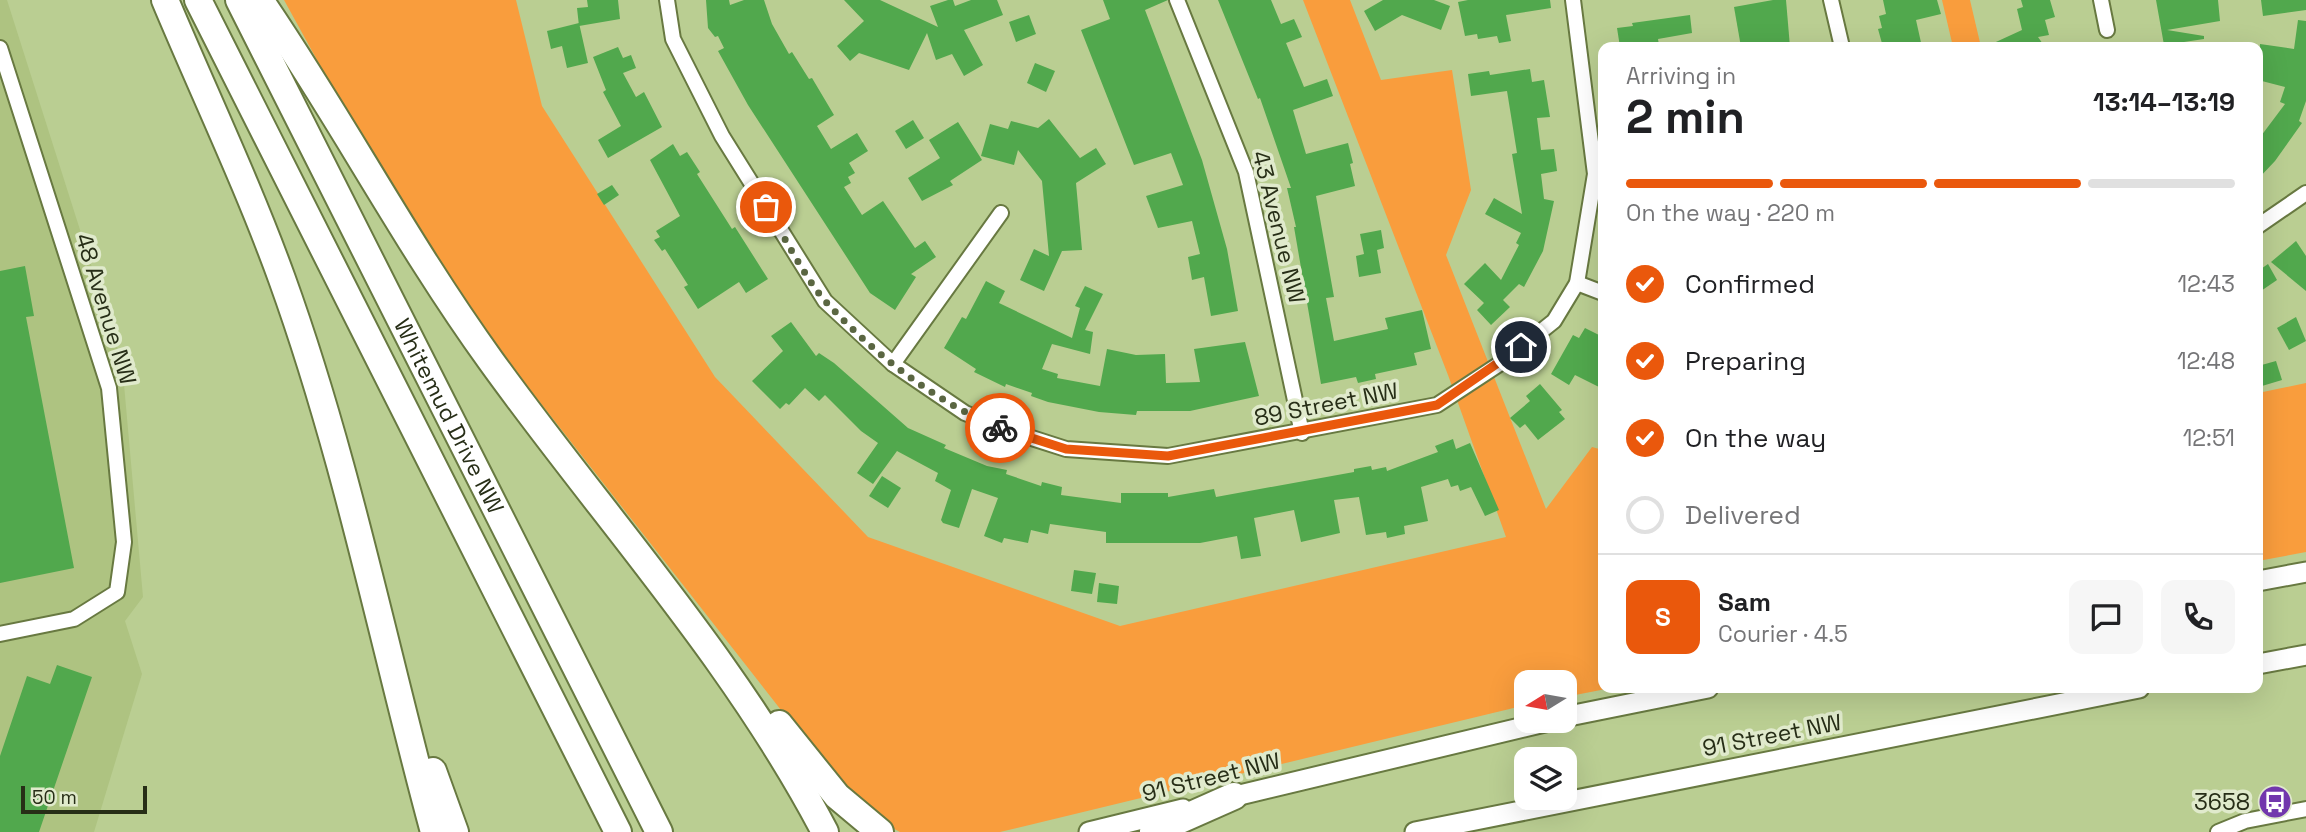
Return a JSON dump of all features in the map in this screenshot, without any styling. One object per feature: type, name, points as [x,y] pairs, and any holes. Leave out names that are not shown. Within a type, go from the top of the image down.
[{"type":"highway","points":[[166,0],[282,278],[356,523],[433,832]]},
{"type":"highway","name":"Whitemud Drive NW","points":[[198,0],[618,832]]},
{"type":"highway","name":"Whitemud Drive NW","points":[[239,0],[659,832]]},
{"type":"highway","points":[[260,0],[310,74],[382,197],[452,305],[511,388],[699,630],[773,741],[825,832]]},
{"type":"highway","points":[[356,523],[377,571],[427,754],[455,832]]},
{"type":"highway","points":[[699,630],[748,684],[837,796],[880,832]]},
{"type":"highway","points":[[1153,832],[1234,796]]},
{"type":"main road","points":[[2263,580],[2306,572]]},
{"type":"main road","points":[[2263,663],[2306,655]]},
{"type":"main road","points":[[1577,715],[1684,693]]},
{"type":"main road","name":"91 Street NW","points":[[1415,832],[2114,693]]},
{"type":"main road","name":"91 Street NW","points":[[1090,832],[1514,729]]},
{"type":"street","name":"89 Street NW","points":[[667,0],[673,39],[722,136],[825,301],[893,364],[965,413],[1066,449],[1168,456],[1302,433],[1437,405],[1504,361],[1554,321],[1577,283]]},
{"type":"street","name":"43 Avenue NW","points":[[1177,0],[1246,172],[1302,433]]},
{"type":"street","points":[[1573,0],[1595,174],[1577,283],[1598,291]]},
{"type":"street","points":[[1831,0],[1841,42]]},
{"type":"street","points":[[2101,0],[2107,30]]},
{"type":"street","name":"48 Avenue NW","points":[[0,48],[109,388],[124,542],[117,592],[74,619],[0,634]]},
{"type":"street","points":[[2263,223],[2306,193]]},
{"type":"street","points":[[893,364],[1001,213]]},
{"type":"street","points":[[2218,832],[2245,821],[2306,809]]},
{"type":"shaded area","points":[[0,0],[7,0],[122,362],[143,597],[125,621],[142,674],[94,832],[0,832]]},
{"type":"shaded area","points":[[284,0],[516,0],[542,106],[715,377],[868,537],[1120,626],[1506,537],[1448,375],[1303,0],[1350,0],[1381,80],[1452,70],[1471,190],[1446,255],[1546,509],[1592,447],[1598,449],[1598,691],[1577,695],[1577,670],[1514,670],[1514,708],[1000,832],[900,832],[868,815],[788,719],[503,355],[445,272],[344,109]]},
{"type":"shaded area","points":[[1942,0],[1970,0],[1980,42],[1952,42]]},
{"type":"shaded area","points":[[2306,383],[2306,552],[2263,560],[2263,392]]},
{"type":"building","points":[[587,0],[618,0],[620,19],[579,26],[577,8],[588,7]]},
{"type":"building","points":[[706,0],[729,0],[730,5],[744,0],[764,0],[772,24],[789,54],[792,52],[809,79],[812,78],[834,115],[817,126],[831,149],[857,133],[868,151],[849,163],[855,173],[848,177],[851,183],[844,187],[862,215],[883,201],[915,248],[925,241],[936,257],[911,274],[916,277],[895,310],[870,293],[748,105],[718,51],[724,48],[718,36],[715,37],[708,28]]},
{"type":"building","points":[[844,0],[880,0],[938,27],[930,6],[948,0],[953,0],[955,6],[971,0],[997,0],[1003,15],[964,30],[983,65],[964,76],[952,54],[936,60],[927,33],[909,70],[859,53],[850,61],[837,46],[864,21]]},
{"type":"building","points":[[1103,0],[1168,0],[1145,10],[1202,160],[1227,249],[1238,311],[1211,316],[1204,277],[1192,280],[1188,257],[1200,254],[1192,221],[1158,228],[1146,196],[1183,185],[1171,153],[1134,165],[1081,30],[1110,19]]},
{"type":"building","points":[[1218,0],[1271,0],[1281,24],[1294,19],[1302,37],[1286,43],[1304,87],[1327,79],[1333,96],[1293,110],[1306,154],[1348,143],[1353,163],[1350,164],[1355,186],[1316,196],[1334,297],[1326,298],[1334,341],[1388,329],[1385,318],[1422,310],[1431,349],[1414,353],[1417,365],[1375,374],[1376,379],[1358,383],[1356,377],[1321,384],[1296,227],[1287,188],[1291,188],[1260,98],[1258,99]]},
{"type":"building","points":[[1383,0],[1434,0],[1450,6],[1441,30],[1402,15],[1375,31],[1364,11]]},
{"type":"building","points":[[1550,0],[1551,8],[1506,15],[1511,41],[1499,43],[1497,36],[1478,39],[1477,34],[1465,36],[1458,2]]},
{"type":"building","points":[[1786,0],[1790,42],[1740,42],[1734,7]]},
{"type":"building","points":[[1883,0],[1937,0],[1941,14],[1916,20],[1921,42],[1882,42],[1878,29],[1882,28],[1879,16],[1886,14]]},
{"type":"building","points":[[2021,0],[2050,0],[2055,17],[2045,20],[2049,35],[2038,37],[2042,42],[1996,42],[2022,30],[2017,9],[2023,7]]},
{"type":"building","points":[[2156,0],[2218,0],[2220,21],[2167,30],[2204,36],[2204,39],[2163,42]]},
{"type":"building","points":[[2261,0],[2306,0],[2306,10],[2263,16]]},
{"type":"building","points":[[1029,15],[1036,34],[1016,42],[1009,22]]},
{"type":"building","points":[[1690,15],[1692,33],[1658,39],[1658,42],[1619,42],[1617,28],[1633,26],[1632,23]]},
{"type":"building","points":[[2298,20],[2306,21],[2306,101],[2299,121],[2302,123],[2263,174],[2263,133],[2285,104],[2280,102],[2285,87],[2263,81],[2263,44],[2294,49]]},
{"type":"building","points":[[579,23],[588,63],[567,68],[562,46],[551,49],[547,31]]},
{"type":"building","points":[[618,47],[623,58],[631,55],[636,68],[623,73],[636,97],[644,92],[662,127],[608,158],[598,140],[621,126],[603,92],[606,90],[593,57]]},
{"type":"building","points":[[1035,63],[1055,71],[1046,92],[1027,83]]},
{"type":"building","points":[[1530,69],[1532,82],[1544,80],[1550,117],[1537,118],[1541,150],[1554,149],[1557,171],[1541,174],[1544,199],[1554,201],[1543,251],[1524,287],[1519,284],[1503,300],[1510,307],[1491,325],[1477,310],[1484,303],[1464,284],[1485,263],[1501,280],[1519,245],[1516,243],[1521,233],[1485,214],[1494,198],[1522,214],[1512,154],[1517,153],[1507,91],[1471,96],[1468,74],[1489,71],[1490,75]]},
{"type":"building","points":[[1049,119],[1080,158],[1096,148],[1106,164],[1076,183],[1082,250],[1062,251],[1044,291],[1020,280],[1034,249],[1049,256],[1042,181],[1018,150],[1014,165],[981,156],[990,124],[1008,129],[1011,121],[1038,128]]},
{"type":"building","points":[[913,120],[924,138],[906,149],[895,131]]},
{"type":"building","points":[[958,122],[982,160],[950,181],[953,185],[922,201],[908,178],[940,158],[929,140]]},
{"type":"building","points":[[673,144],[680,156],[687,152],[700,172],[697,174],[732,229],[735,227],[768,279],[746,293],[739,282],[698,309],[684,287],[688,285],[665,249],[662,251],[654,240],[660,237],[656,231],[680,216],[650,160]]},
{"type":"building","points":[[612,185],[619,195],[604,205],[597,194]]},
{"type":"building","points":[[1381,230],[1384,248],[1377,250],[1381,273],[1359,277],[1356,256],[1364,254],[1360,234]]},
{"type":"building","points":[[2296,241],[2306,256],[2306,291],[2271,262]]},
{"type":"building","points":[[2268,264],[2277,280],[2263,290],[2263,268]]},
{"type":"building","points":[[25,266],[34,316],[26,317],[74,568],[0,583],[0,271]]},
{"type":"building","points":[[986,281],[1005,291],[999,303],[1072,338],[1080,308],[1075,306],[1085,286],[1103,294],[1085,330],[1093,332],[1090,354],[1052,344],[1042,369],[1058,374],[1057,378],[1100,386],[1107,349],[1136,355],[1165,354],[1166,383],[1200,382],[1194,349],[1245,342],[1259,396],[1190,411],[1137,411],[1136,415],[1099,412],[1048,402],[1031,396],[1032,393],[1006,384],[1005,387],[974,372],[976,369],[944,348],[962,317],[966,319]]},
{"type":"building","points":[[2296,317],[2306,341],[2289,350],[2277,328]]},
{"type":"building","points":[[791,322],[816,356],[819,353],[834,363],[908,428],[946,445],[944,448],[987,466],[1007,470],[1006,474],[1041,486],[1042,482],[1062,487],[1061,495],[1121,503],[1121,493],[1168,493],[1168,497],[1214,489],[1216,497],[1354,472],[1354,469],[1371,466],[1372,470],[1386,467],[1387,471],[1438,452],[1435,446],[1453,439],[1456,449],[1470,443],[1499,510],[1485,516],[1471,487],[1460,491],[1458,485],[1451,487],[1448,479],[1421,487],[1428,521],[1404,526],[1405,534],[1387,538],[1386,532],[1366,535],[1359,497],[1334,500],[1340,533],[1301,542],[1294,510],[1254,518],[1261,556],[1241,559],[1237,536],[1200,543],[1106,543],[1106,532],[1050,524],[1048,534],[1031,530],[1028,543],[1004,538],[1002,543],[984,536],[998,498],[972,489],[959,528],[943,523],[941,520],[951,490],[935,481],[938,473],[897,451],[873,484],[857,473],[878,443],[861,431],[825,395],[819,401],[805,388],[789,405],[786,403],[780,409],[752,381],[783,351],[771,336]]},
{"type":"building","points":[[1585,328],[1598,334],[1598,386],[1575,375],[1569,385],[1551,374],[1573,335],[1579,338]]},
{"type":"building","points":[[2276,361],[2282,380],[2263,386],[2263,365]]},
{"type":"building","points":[[1540,384],[1562,410],[1559,412],[1565,419],[1538,440],[1525,424],[1520,428],[1510,418],[1530,401],[1526,396]]},
{"type":"building","points":[[882,476],[901,488],[888,508],[869,496]]},
{"type":"building","points":[[1074,570],[1096,573],[1092,594],[1071,591]]},
{"type":"building","points":[[1099,583],[1119,586],[1117,604],[1097,602]]},
{"type":"building","points":[[57,665],[92,677],[39,832],[0,832],[0,756],[27,676],[50,684]]},
{"type":"way so far","points":[[766,207],[825,301],[893,364],[965,413],[1000,428]]},
{"type":"place","name":"3658","points":[[2275,802]]},
{"type":"route","points":[[1000,428],[1066,449],[1168,456],[1437,405],[1521,347]]}]
